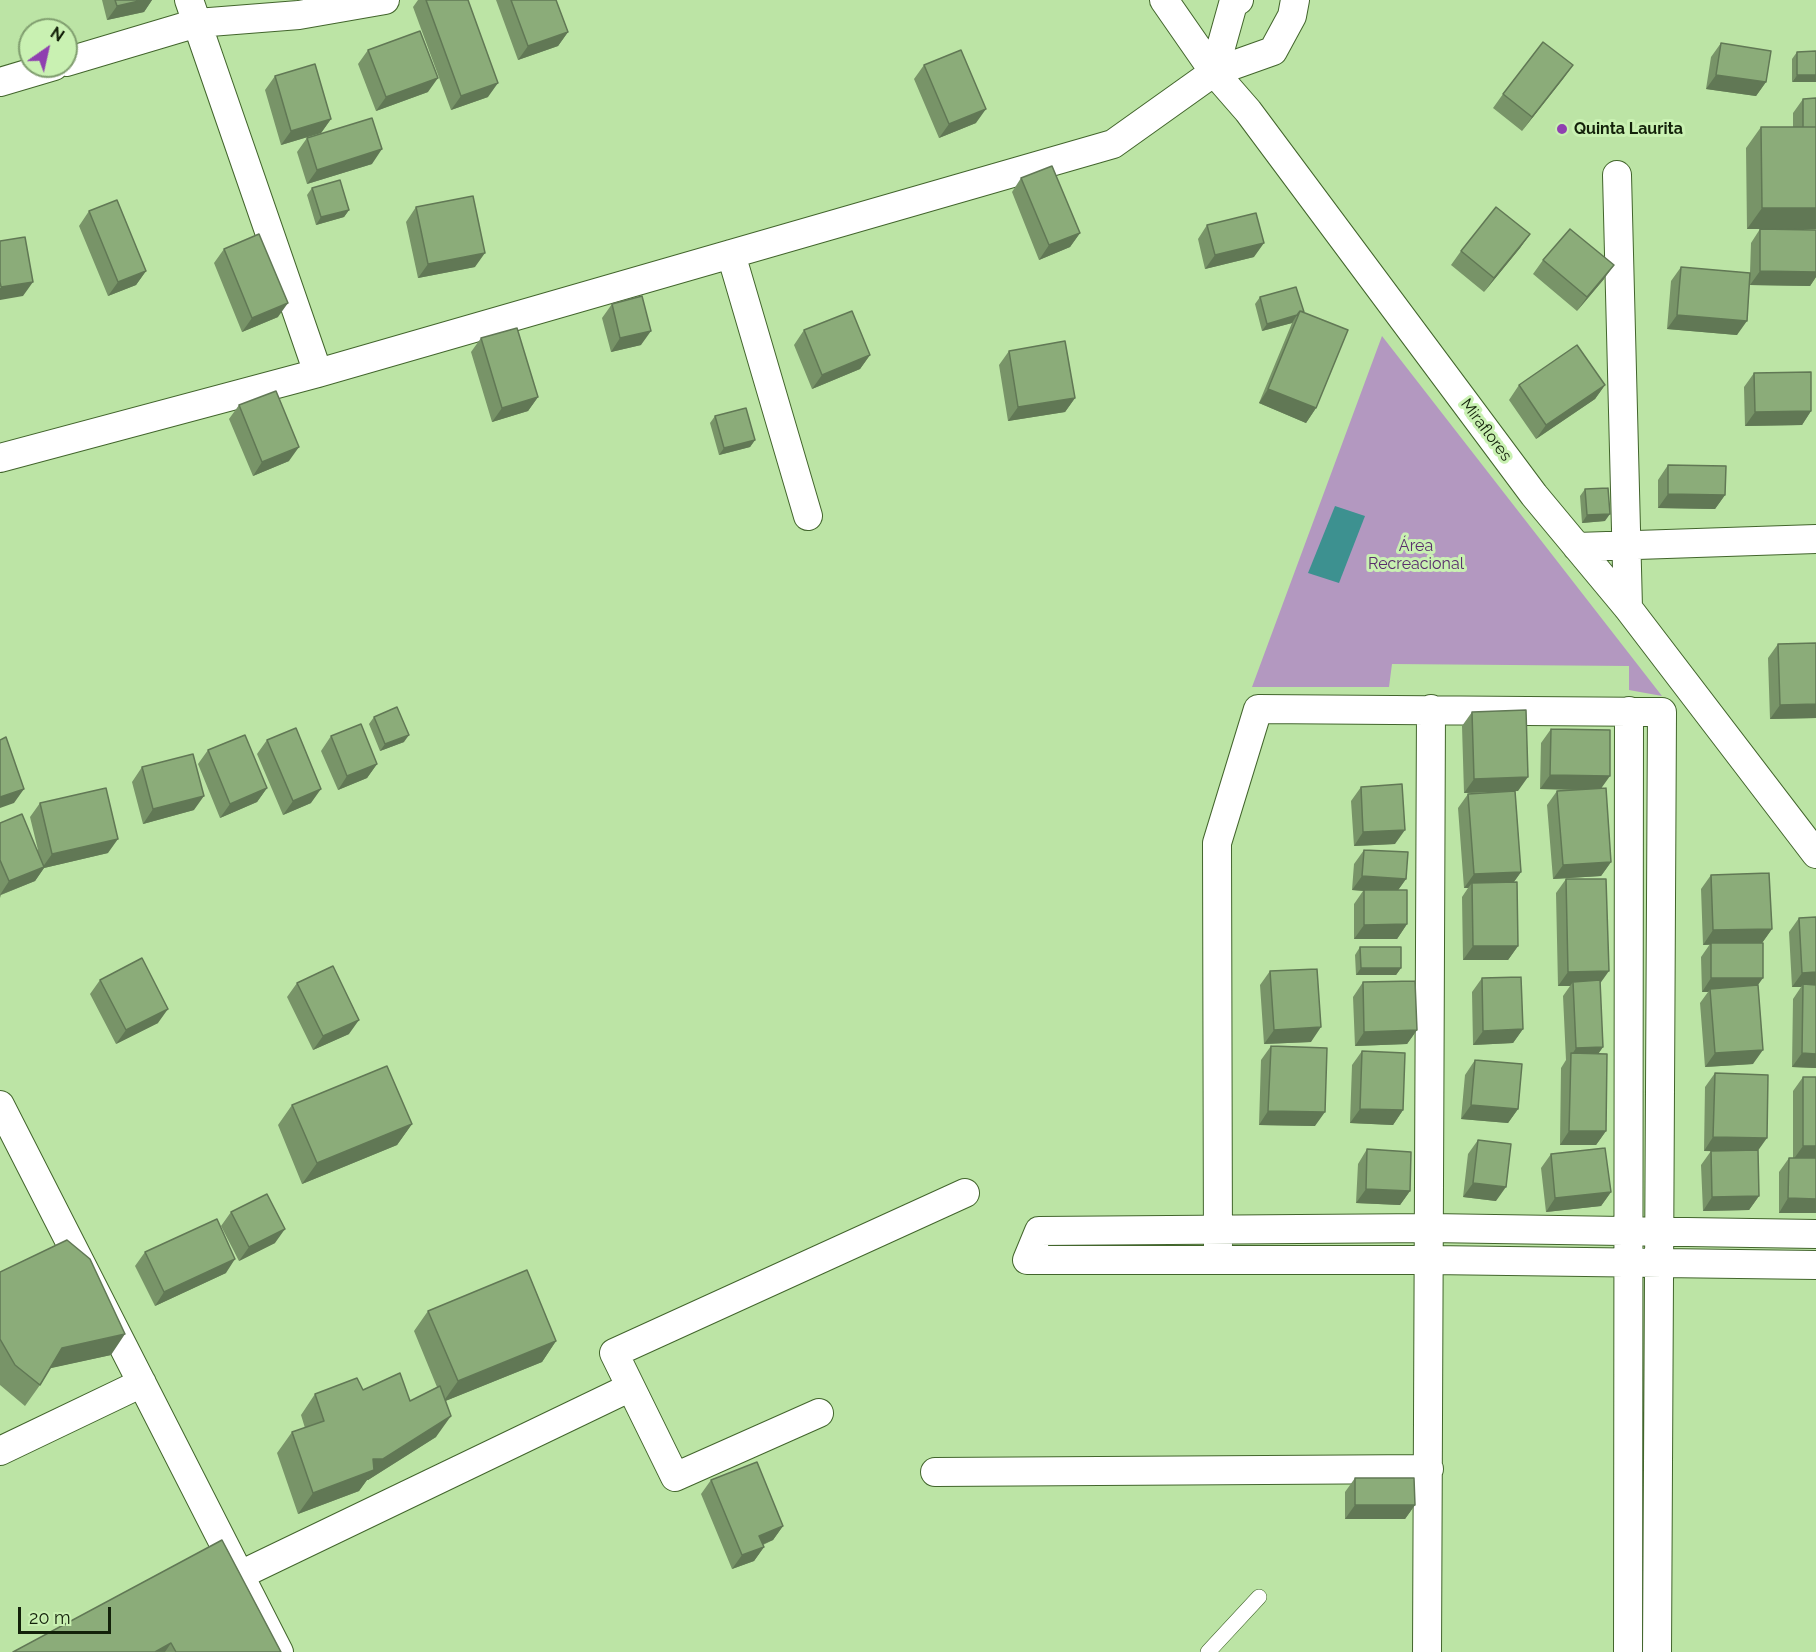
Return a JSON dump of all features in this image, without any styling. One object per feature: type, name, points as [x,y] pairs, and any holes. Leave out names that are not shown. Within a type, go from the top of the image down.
[{"type":"street","points":[[78,57],[193,11],[299,15],[385,0]]},
{"type":"street","name":"Miraflores","points":[[1164,0],[1214,72],[1248,111],[1534,495],[1628,608],[1816,854]]},
{"type":"street","points":[[1214,72],[1233,4],[1239,0]]},
{"type":"street","points":[[0,458],[318,373],[1113,144],[1214,72],[1273,51],[1292,16],[1295,0]]},
{"type":"street","points":[[193,11],[318,373]]},
{"type":"street","points":[[0,82],[18,77]]},
{"type":"street","points":[[1617,175],[1628,608]]},
{"type":"street","points":[[731,254],[808,516]]},
{"type":"street","points":[[1577,547],[1816,539]]},
{"type":"street","points":[[1218,1259],[1217,843],[1257,709],[1662,712],[1661,1262],[1657,1652]]},
{"type":"street","points":[[1427,1652],[1431,1260],[1431,709]]},
{"type":"street","points":[[1628,1652],[1629,711]]},
{"type":"street","points":[[0,1105],[279,1652]]},
{"type":"street","points":[[819,1413],[675,1478],[629,1388],[614,1353],[965,1193]]},
{"type":"street","points":[[1816,1234],[1430,1228],[1039,1231],[1027,1260],[1431,1260],[1816,1265]]},
{"type":"street","points":[[0,1451],[142,1383]]},
{"type":"street","points":[[240,1575],[629,1388]]},
{"type":"street","points":[[935,1472],[1429,1469]]},
{"type":"lane","points":[[1208,1652],[1259,1597]]},
{"type":"green space","name":"Área Recreacional","points":[[1382,336],[1662,696],[1629,690],[1629,666],[1392,664],[1389,687],[1252,687]]},
{"type":"water","points":[[1335,506],[1365,516],[1339,583],[1308,573]]},
{"type":"building","points":[[115,0],[143,0],[117,6]]},
{"type":"building","points":[[426,0],[468,0],[498,83],[461,96]]},
{"type":"building","points":[[511,0],[556,0],[568,32],[528,46]]},
{"type":"building","points":[[420,31],[438,78],[386,97],[368,50]]},
{"type":"building","points":[[1543,42],[1573,65],[1532,117],[1503,94]]},
{"type":"building","points":[[1721,43],[1771,51],[1766,82],[1716,75]]},
{"type":"building","points":[[961,50],[986,109],[949,124],[924,65]]},
{"type":"building","points":[[1816,51],[1816,75],[1797,75],[1797,52]]},
{"type":"building","points":[[315,64],[331,119],[291,131],[275,76]]},
{"type":"building","points":[[1816,98],[1816,127],[1803,127],[1803,99]]},
{"type":"building","points":[[372,118],[382,149],[317,170],[307,138]]},
{"type":"building","points":[[1761,127],[1816,127],[1816,208],[1762,208]]},
{"type":"building","points":[[1052,166],[1080,233],[1049,245],[1021,178]]},
{"type":"building","points":[[340,180],[349,210],[321,217],[312,188]]},
{"type":"building","points":[[473,196],[485,253],[428,264],[416,207]]},
{"type":"building","points":[[117,200],[146,271],[118,282],[89,211]]},
{"type":"building","points":[[1496,207],[1530,234],[1494,278],[1461,251]]},
{"type":"building","points":[[1256,213],[1264,243],[1215,255],[1207,225]]},
{"type":"building","points":[[1570,229],[1614,265],[1587,297],[1543,260]]},
{"type":"building","points":[[1760,229],[1816,230],[1816,272],[1760,271]]},
{"type":"building","points":[[259,234],[288,303],[252,318],[224,249]]},
{"type":"building","points":[[25,237],[33,282],[1,287],[0,241]]},
{"type":"building","points":[[1681,267],[1750,273],[1747,321],[1677,315]]},
{"type":"building","points":[[1296,287],[1304,312],[1300,311],[1297,315],[1267,324],[1260,297]]},
{"type":"building","points":[[642,296],[651,331],[620,338],[612,304]]},
{"type":"building","points":[[852,311],[870,355],[822,375],[804,330]]},
{"type":"building","points":[[1300,311],[1348,330],[1316,408],[1268,389]]},
{"type":"building","points":[[517,328],[538,397],[502,408],[481,338]]},
{"type":"building","points":[[1065,341],[1075,398],[1018,407],[1009,351]]},
{"type":"building","points":[[1577,345],[1605,385],[1546,425],[1519,385]]},
{"type":"building","points":[[1811,372],[1811,411],[1755,412],[1754,373]]},
{"type":"building","points":[[276,391],[299,447],[262,462],[239,405]]},
{"type":"building","points":[[746,408],[755,440],[724,448],[715,416]]},
{"type":"building","points":[[1668,465],[1726,466],[1725,495],[1668,494]]},
{"type":"building","points":[[1608,488],[1610,514],[1587,515],[1585,489]]},
{"type":"building","points":[[1816,643],[1816,704],[1780,705],[1778,644]]},
{"type":"building","points":[[397,707],[409,735],[385,744],[374,717]]},
{"type":"building","points":[[1526,710],[1528,777],[1474,779],[1472,712]]},
{"type":"building","points":[[361,724],[377,764],[347,776],[331,736]]},
{"type":"building","points":[[296,728],[321,789],[293,801],[267,740]]},
{"type":"building","points":[[1551,729],[1610,730],[1610,776],[1550,775]]},
{"type":"building","points":[[245,735],[267,788],[230,804],[208,750]]},
{"type":"building","points":[[6,737],[24,789],[0,797],[0,740]]},
{"type":"building","points":[[193,754],[204,796],[153,809],[142,767]]},
{"type":"building","points":[[1402,784],[1405,830],[1363,832],[1361,787]]},
{"type":"building","points":[[106,788],[118,839],[52,854],[40,803]]},
{"type":"building","points":[[1606,788],[1611,862],[1563,865],[1557,791]]},
{"type":"building","points":[[1515,791],[1521,872],[1474,874],[1468,794]]},
{"type":"building","points":[[22,814],[44,867],[9,881],[0,860],[0,823]]},
{"type":"building","points":[[1364,850],[1408,852],[1406,879],[1362,876]]},
{"type":"building","points":[[1769,873],[1772,929],[1713,930],[1711,875]]},
{"type":"building","points":[[1566,879],[1606,879],[1609,971],[1568,972]]},
{"type":"building","points":[[1517,882],[1518,946],[1473,946],[1472,883]]},
{"type":"building","points":[[1364,890],[1407,890],[1407,924],[1364,925]]},
{"type":"building","points":[[1816,917],[1816,972],[1802,973],[1799,918]]},
{"type":"building","points":[[1711,943],[1763,943],[1763,978],[1711,978]]},
{"type":"building","points":[[1360,947],[1401,947],[1401,968],[1361,968]]},
{"type":"building","points":[[142,958],[168,1009],[126,1030],[100,980]]},
{"type":"building","points":[[333,966],[359,1020],[323,1036],[297,983]]},
{"type":"building","points":[[1317,969],[1321,1027],[1274,1030],[1270,971]]},
{"type":"building","points":[[1521,977],[1523,1029],[1483,1031],[1482,978]]},
{"type":"building","points":[[1600,980],[1603,1047],[1576,1048],[1573,982]]},
{"type":"building","points":[[1415,981],[1417,1030],[1364,1032],[1363,982]]},
{"type":"building","points":[[1803,984],[1816,985],[1816,1054],[1802,1053]]},
{"type":"building","points":[[1758,985],[1763,1050],[1715,1053],[1710,989]]},
{"type":"building","points":[[1271,1046],[1327,1048],[1325,1112],[1268,1111]]},
{"type":"building","points":[[1362,1051],[1405,1053],[1403,1110],[1360,1109]]},
{"type":"building","points":[[1571,1053],[1607,1054],[1606,1131],[1569,1131]]},
{"type":"building","points":[[1475,1060],[1522,1064],[1518,1109],[1471,1105]]},
{"type":"building","points":[[387,1066],[412,1124],[317,1163],[292,1105]]},
{"type":"building","points":[[1715,1073],[1768,1075],[1767,1138],[1713,1137]]},
{"type":"building","points":[[1803,1077],[1816,1077],[1816,1146],[1803,1146]]},
{"type":"building","points":[[1478,1140],[1511,1144],[1506,1187],[1473,1183]]},
{"type":"building","points":[[1605,1148],[1611,1192],[1555,1198],[1551,1154]]},
{"type":"building","points":[[1367,1149],[1411,1152],[1410,1191],[1366,1189]]},
{"type":"building","points":[[1758,1150],[1759,1196],[1712,1197],[1711,1151]]},
{"type":"building","points":[[1789,1158],[1816,1158],[1816,1199],[1788,1198]]},
{"type":"building","points":[[267,1194],[285,1229],[249,1247],[231,1212]]},
{"type":"building","points":[[217,1219],[235,1259],[164,1292],[145,1252]]},
{"type":"building","points":[[67,1240],[90,1259],[125,1334],[62,1348],[40,1385],[15,1365],[0,1339],[0,1272]]},
{"type":"building","points":[[527,1270],[556,1341],[458,1381],[428,1311]]},
{"type":"building","points":[[400,1373],[410,1401],[440,1386],[451,1416],[383,1459],[373,1459],[374,1470],[313,1493],[292,1432],[324,1421],[315,1394],[357,1378],[363,1390]]},
{"type":"building","points":[[757,1462],[783,1526],[759,1536],[764,1547],[742,1555],[711,1480]]},
{"type":"building","points":[[1355,1478],[1414,1478],[1415,1505],[1355,1505]]},
{"type":"building","points":[[222,1540],[281,1652],[176,1652],[171,1643],[155,1652],[13,1652]]},
{"type":"place","name":"Quinta Laurita","points":[[1562,129]]}]
